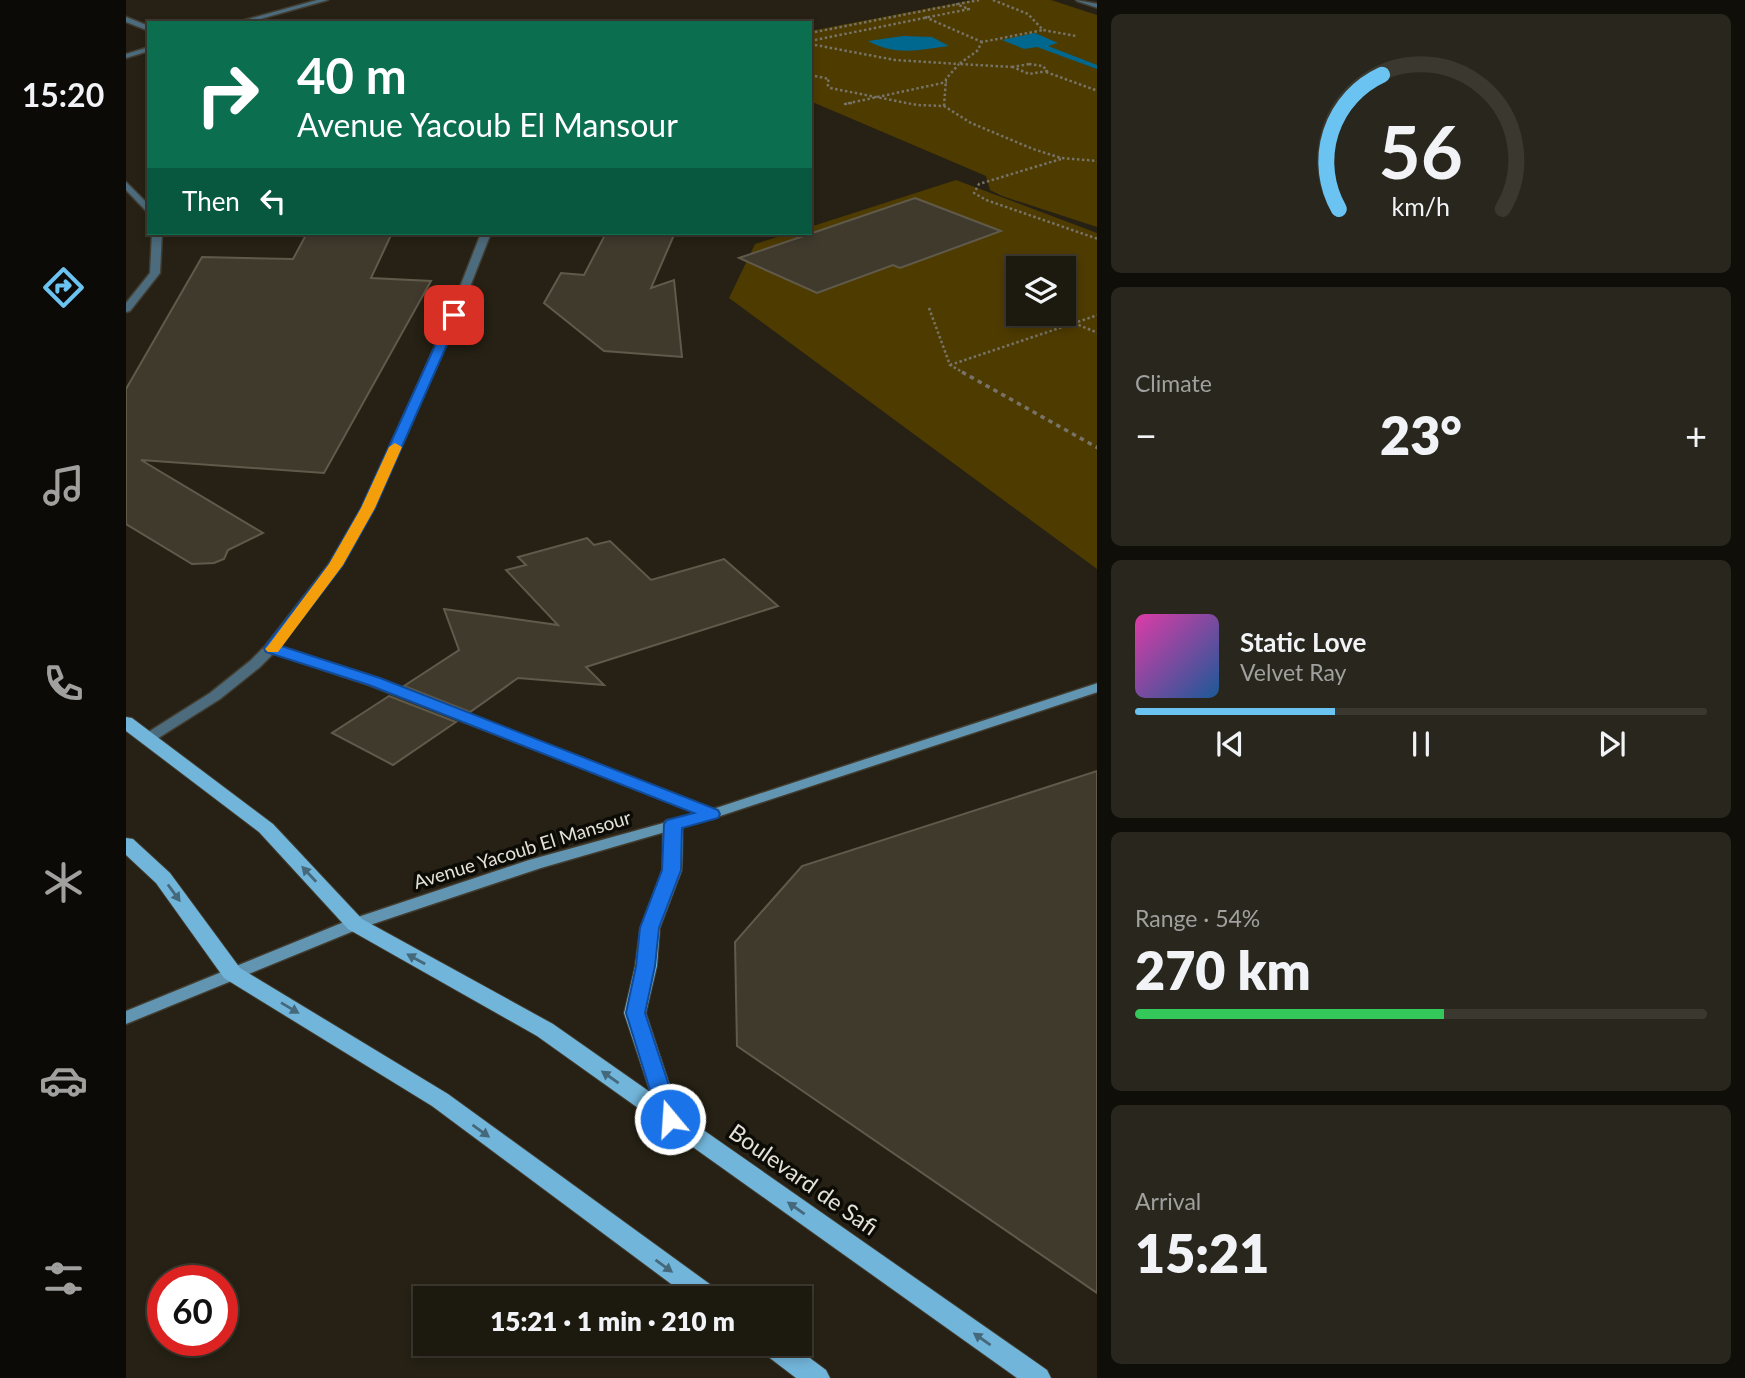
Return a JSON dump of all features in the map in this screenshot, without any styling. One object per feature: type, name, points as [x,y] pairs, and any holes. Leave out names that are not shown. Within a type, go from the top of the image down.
[{"type":"main road","name":"Avenue Yacoub El Mansour","points":[[126,1018],[355,924],[535,863],[712,814],[1097,687]]},
{"type":"main road","name":"Boulevard de Safi","points":[[126,722],[266,828],[355,924],[545,1030],[1038,1378]]},
{"type":"main road","points":[[670,1119],[635,1013],[646,966],[650,928],[671,870],[673,824]]},
{"type":"main road","points":[[126,844],[163,878],[232,973],[439,1100],[693,1286]]},
{"type":"main road","points":[[787,1356],[817,1378]]},
{"type":"street","points":[[249,21],[325,0]]},
{"type":"street","points":[[1079,0],[1097,6]]},
{"type":"street","points":[[126,19],[147,28]]},
{"type":"street","points":[[126,56],[147,50]]},
{"type":"street","points":[[126,185],[147,209]]},
{"type":"street","points":[[126,309],[155,273],[157,235]]},
{"type":"street","points":[[146,739],[215,696],[271,648],[335,565],[368,508],[454,315],[485,235]]},
{"type":"street","points":[[271,648],[374,682],[712,814]]},
{"type":"path","points":[[812,33],[979,0]]},
{"type":"path","points":[[993,0],[1028,14],[1043,30]]},
{"type":"path","points":[[812,43],[969,9],[956,4]]},
{"type":"path","points":[[913,12],[982,42],[1043,30],[1077,36]]},
{"type":"path","points":[[944,106],[946,79],[959,64],[977,51],[982,42]]},
{"type":"path","points":[[812,43],[895,60],[1013,67],[1036,64],[1046,69],[1045,72]]},
{"type":"path","points":[[1013,67],[1023,73],[1045,72],[1097,92]]},
{"type":"path","points":[[812,75],[830,79],[827,85],[830,88],[884,96],[917,105],[944,106],[971,122],[1061,158],[1097,161]]},
{"type":"path","points":[[852,103],[947,82]]},
{"type":"path","points":[[1061,158],[979,184],[974,193],[985,200],[1097,239]]},
{"type":"path","points":[[929,307],[950,365],[1097,448]]},
{"type":"path","points":[[1076,322],[1097,314]]},
{"type":"path","points":[[1076,324],[1097,333]]},
{"type":"path","points":[[950,365],[1065,326]]},
{"type":"shaded area","points":[[972,0],[1051,0],[1097,15],[1097,227],[1002,196],[990,190],[986,176],[812,102],[812,31]]},
{"type":"shaded area","points":[[956,180],[1097,233],[1097,569],[729,298],[755,244],[784,235],[812,235],[812,226]]},
{"type":"water","points":[[1035,33],[1058,43],[1048,46],[1097,65],[1097,69],[1037,47],[1024,49],[1002,40]]},
{"type":"water","points":[[903,36],[932,37],[949,46],[898,50],[868,41]]},
{"type":"building","points":[[915,198],[1001,231],[900,268],[893,265],[817,293],[739,258]]},
{"type":"building","points":[[306,235],[391,235],[371,278],[431,281],[324,473],[141,460],[263,533],[228,550],[224,559],[214,563],[192,564],[126,524],[126,389],[202,257],[293,259]]},
{"type":"building","points":[[605,235],[674,235],[651,288],[674,280],[682,357],[604,351],[544,303],[561,273],[584,275]]},
{"type":"building","points":[[587,538],[594,545],[610,541],[651,580],[724,559],[778,606],[586,667],[604,685],[518,678],[470,712],[404,686],[459,650],[444,609],[558,625],[506,570],[526,565],[518,557]]},
{"type":"building","points":[[389,696],[456,722],[393,765],[332,733]]},
{"type":"building","points":[[1097,771],[1097,1293],[737,1046],[735,942],[802,866]]},
{"type":"slow traffic","points":[[273,649],[271,648],[335,565],[368,508],[395,447]]},
{"type":"route","points":[[454,315],[368,508],[335,565],[271,648],[374,682],[712,814],[673,824],[671,870],[650,928],[646,966],[635,1013],[670,1119]]}]
